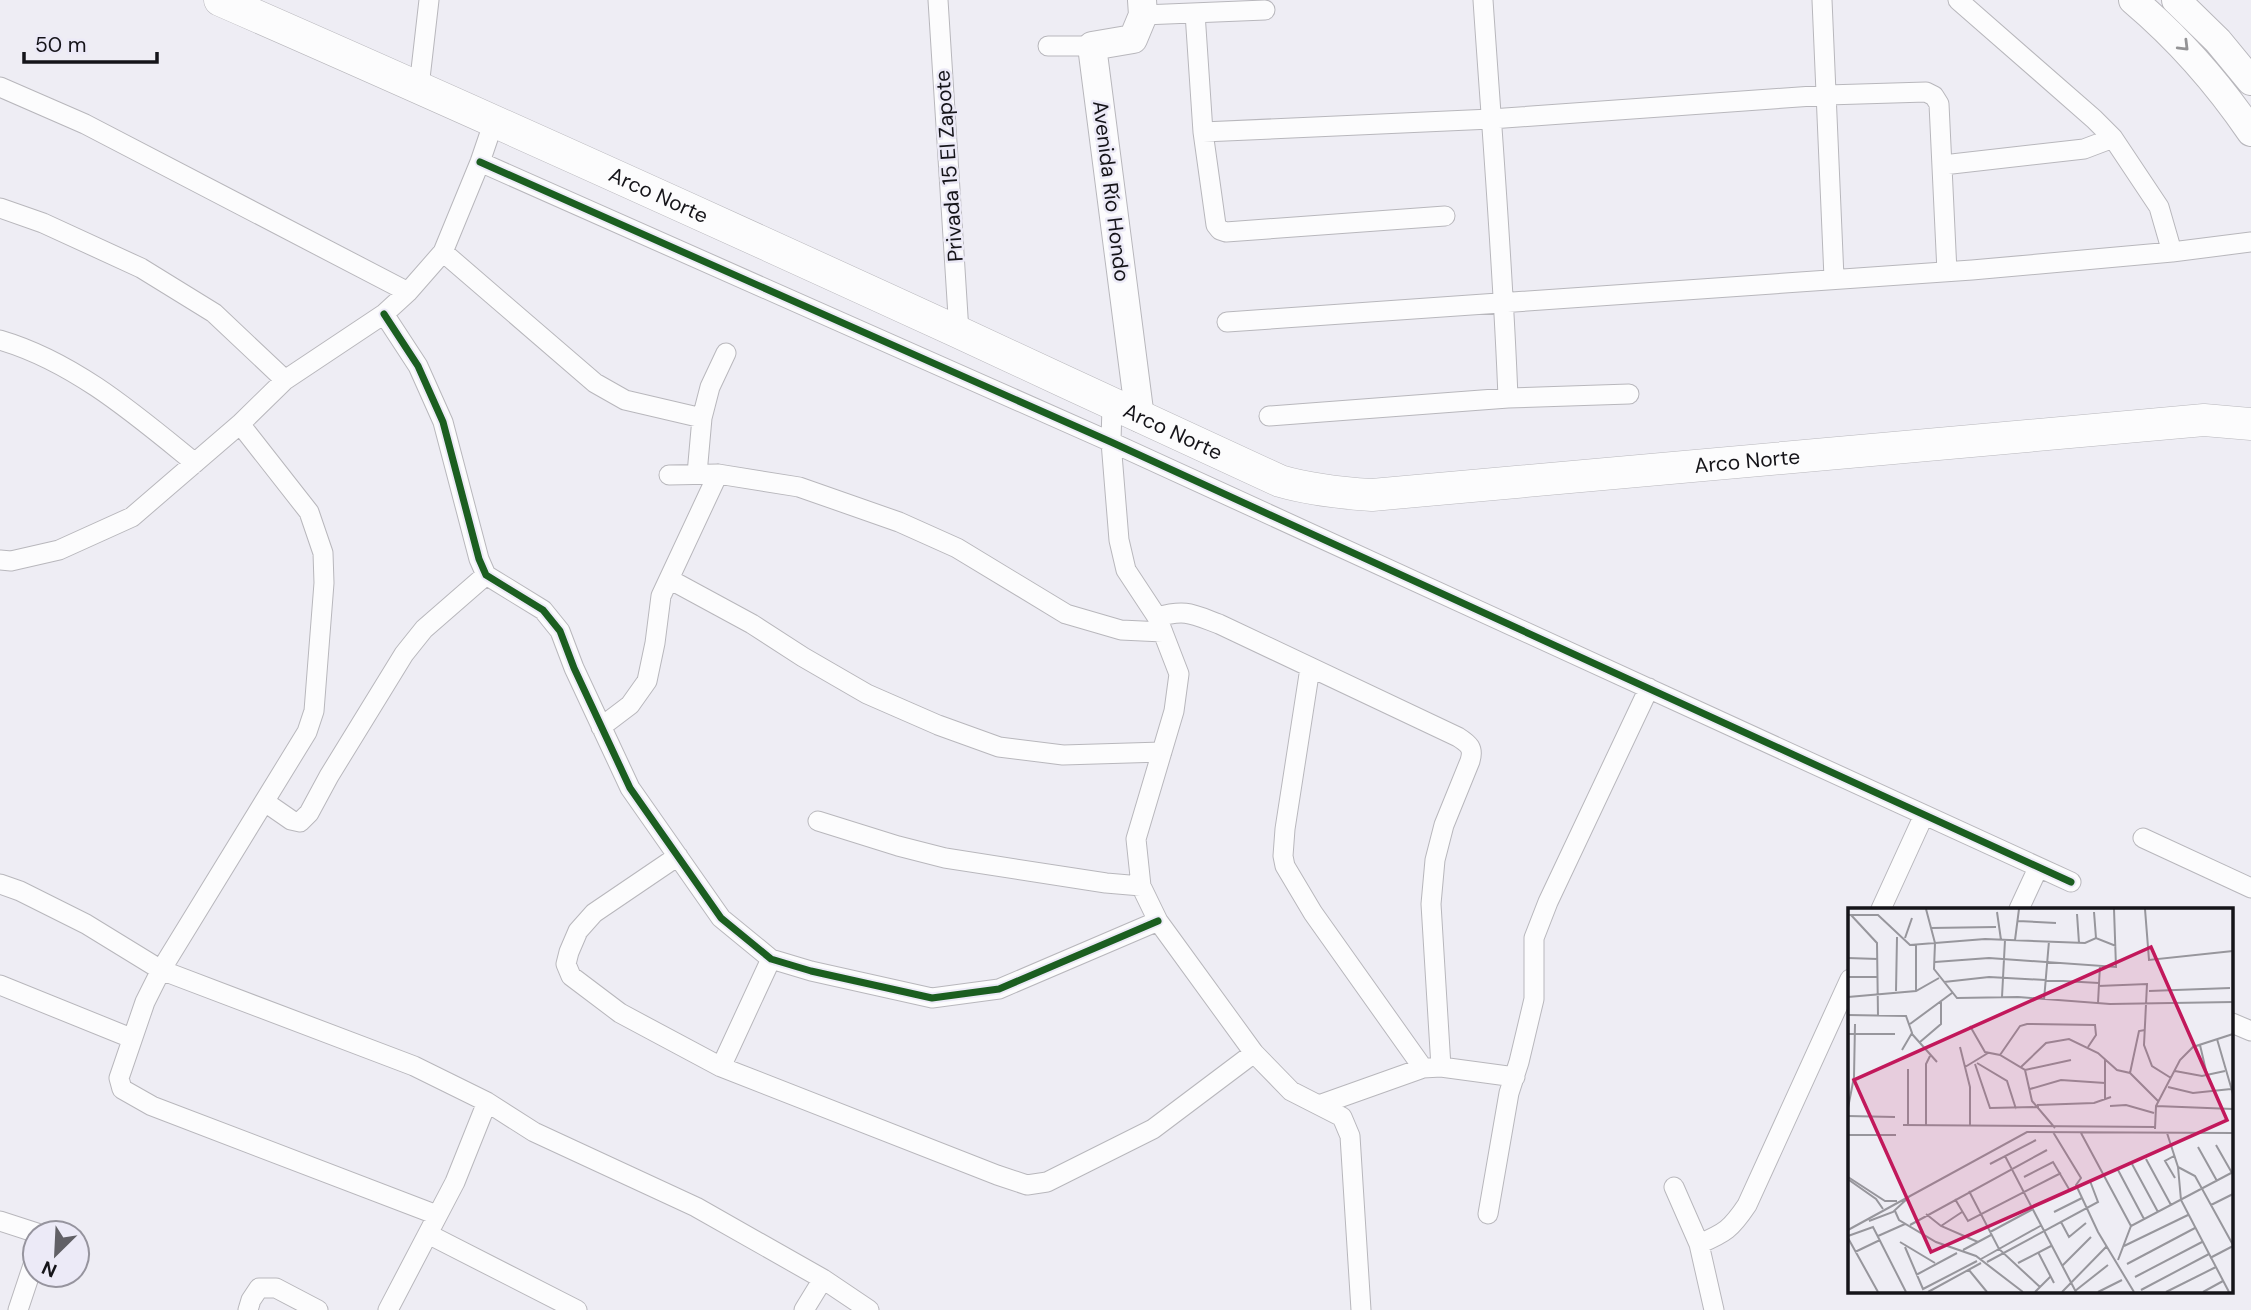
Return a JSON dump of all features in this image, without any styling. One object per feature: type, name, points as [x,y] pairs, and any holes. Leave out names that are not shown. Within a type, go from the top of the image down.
[{"type":"main road","name":"Arco Norte","points":[[220,0],[419,87],[959,332],[1126,412],[1280,481],[1333,493],[1372,495],[2204,420],[2251,424]]},
{"type":"main road","points":[[2133,0],[2190,52],[2222,90],[2251,132]]},
{"type":"main road","points":[[2176,0],[2218,41],[2251,81]]},
{"type":"main road","points":[[1092,46],[1133,40],[1138,32],[1142,7]]},
{"type":"main road","name":"Avenida Río Hondo","points":[[1092,46],[1126,412]]},
{"type":"main road","name":"Arco Norte","points":[[2204,420],[2251,401]]},
{"type":"street","points":[[419,87],[429,0]]},
{"type":"street","name":"Privada 15 El Zapote","points":[[938,0],[959,332]]},
{"type":"street","points":[[1483,0],[1505,302],[1508,398]]},
{"type":"street","points":[[1822,0],[1834,278]]},
{"type":"street","points":[[1958,0],[2113,138],[2159,207],[2172,252]]},
{"type":"street","points":[[1142,7],[1195,13],[1265,10]]},
{"type":"street","points":[[1195,13],[1203,132],[1216,225],[1220,230],[1226,232],[1445,216]]},
{"type":"street","points":[[1048,46],[1092,46]]},
{"type":"street","points":[[0,87],[85,124],[408,292]]},
{"type":"street","points":[[1203,132],[1491,119],[1828,95],[1926,92],[1934,96],[1939,104],[1947,272]]},
{"type":"street","points":[[0,560],[11,561],[59,550],[132,517],[240,424],[285,380],[384,314],[408,292],[443,252],[494,121]]},
{"type":"street","points":[[1943,165],[2084,149],[2113,138]]},
{"type":"street","points":[[480,162],[1111,442],[2071,883]]},
{"type":"street","points":[[0,208],[43,223],[141,268],[214,313],[285,380]]},
{"type":"street","points":[[1227,322],[1947,272],[2172,252],[2251,242]]},
{"type":"street","points":[[443,252],[595,383],[625,400],[702,418]]},
{"type":"street","points":[[384,314],[418,366],[443,422],[479,559],[486,575],[543,610],[560,631],[574,668],[630,788],[721,918],[771,959],[811,971],[932,998],[999,989],[1158,921]]},
{"type":"street","points":[[1,345],[38,354],[112,396],[195,463]]},
{"type":"street","points":[[697,474],[702,418],[710,387],[726,353]]},
{"type":"street","points":[[1269,415],[1508,398],[1629,394]]},
{"type":"street","points":[[1126,412],[1111,442],[1119,540],[1126,570],[1160,624],[1179,674],[1174,710],[1136,839],[1141,886],[1158,921],[1254,1053],[1291,1091],[1342,1117],[1350,1136],[1361,1310]]},
{"type":"street","points":[[240,424],[309,512],[323,553],[324,583],[314,711],[307,732],[161,970],[145,1002],[119,1078],[122,1089],[142,1102],[437,1215]]},
{"type":"street","points":[[601,727],[630,705],[647,681],[661,596],[718,474]]},
{"type":"street","points":[[669,475],[718,474],[799,487],[874,513],[957,548],[1066,614],[1121,630],[1160,624],[1178,611],[1191,613],[1470,745],[1473,752],[1444,825],[1435,860],[1431,904],[1432,1068]]},
{"type":"street","points":[[265,802],[291,820],[300,822],[309,813],[404,654],[424,629],[486,575]]},
{"type":"street","points":[[669,579],[752,624],[867,694],[950,730],[999,747],[1063,755],[1162,752]]},
{"type":"street","points":[[1310,668],[1285,829],[1285,866],[1320,923],[1432,1068]]},
{"type":"street","points":[[1488,1214],[1500,1136],[1534,999],[1534,938],[1649,688]]},
{"type":"street","points":[[1881,908],[1924,815]]},
{"type":"street","points":[[818,821],[945,858],[1141,886]]},
{"type":"street","points":[[2143,838],[2251,888]]},
{"type":"street","points":[[678,856],[594,913],[578,931],[569,952],[566,964],[571,976],[620,1013],[721,1067],[1027,1185],[1047,1182],[1153,1129],[1254,1053]]},
{"type":"street","points":[[2019,908],[2038,868]]},
{"type":"street","points":[[0,884],[86,924],[161,970],[414,1066],[487,1102],[534,1132],[696,1207],[823,1279],[869,1310]]},
{"type":"street","points":[[721,1067],[771,959]]},
{"type":"street","points":[[1699,1244],[1735,1224],[1747,1205],[1848,983]]},
{"type":"street","points":[[0,985],[131,1038]]},
{"type":"street","points":[[2234,1024],[2251,1031]]},
{"type":"street","points":[[1319,1105],[1432,1068],[1514,1077]]},
{"type":"street","points":[[388,1310],[455,1182],[487,1102]]},
{"type":"street","points":[[1674,1187],[1699,1244],[1714,1310]]},
{"type":"street","points":[[0,1221],[21,1228]]},
{"type":"street","points":[[428,1234],[577,1310]]},
{"type":"street","points":[[804,1310],[823,1279]]},
{"type":"street","points":[[248,1310],[259,1288],[275,1288],[318,1310]]},
{"type":"street","points":[[18,1310],[25,1289]]},
{"type":"cycle path","points":[[480,162],[1111,442],[2071,882]]},
{"type":"cycle path","points":[[384,314],[418,366],[443,422],[479,559],[486,575],[543,610],[560,631],[574,668],[630,788],[721,918],[771,959],[811,971],[932,998],[999,989],[1158,921]]}]
